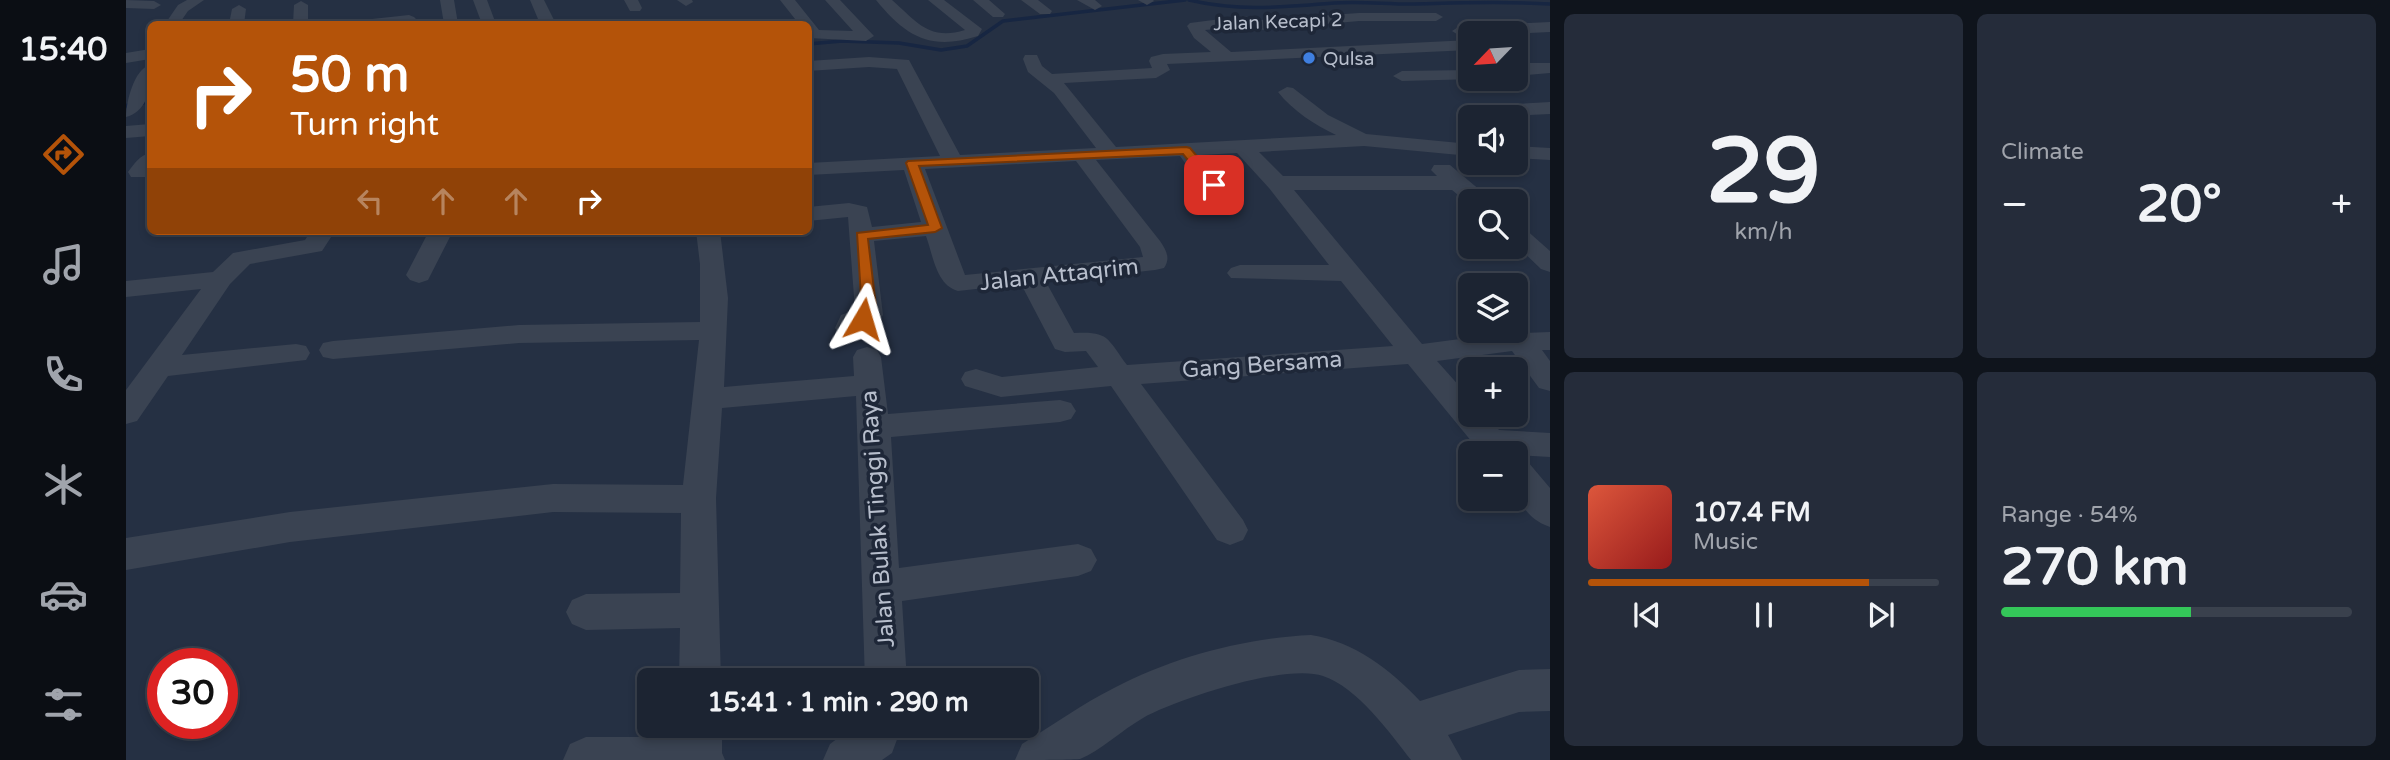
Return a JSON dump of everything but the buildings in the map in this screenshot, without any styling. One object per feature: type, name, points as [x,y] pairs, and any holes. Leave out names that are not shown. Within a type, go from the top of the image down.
[{"type":"street","points":[[174,21],[182,9],[197,0]]},
{"type":"street","points":[[447,0],[450,21]]},
{"type":"street","points":[[480,0],[488,21]]},
{"type":"street","points":[[537,0],[547,21]]},
{"type":"street","points":[[787,0],[804,21]]},
{"type":"street","points":[[812,31],[815,35],[866,36],[832,0]]},
{"type":"street","points":[[883,0],[927,38],[937,40],[972,33],[974,29],[935,0]]},
{"type":"street","points":[[979,0],[998,14]]},
{"type":"street","points":[[1028,0],[1045,11]]},
{"type":"street","points":[[1403,3],[1436,17],[1458,31]]},
{"type":"street","points":[[126,4],[154,5]]},
{"type":"street","points":[[299,21],[301,5]]},
{"type":"street","name":"Jalan Kecapi 2","points":[[1227,57],[1200,34],[1195,26],[1244,21],[1260,25],[1359,18],[1436,17]]},
{"type":"street","points":[[1528,29],[1550,27]]},
{"type":"street","points":[[1396,32],[1426,47]]},
{"type":"street","points":[[1227,57],[1458,46]]},
{"type":"street","points":[[812,54],[837,51],[908,54]]},
{"type":"street","points":[[126,58],[147,54]]},
{"type":"street","name":"Jalan Kecapi 2","points":[[1049,79],[1146,74],[1161,71],[1157,61],[1160,59],[1227,57]]},
{"type":"street","points":[[1031,58],[1034,68],[1049,79],[1110,153]]},
{"type":"street","points":[[812,66],[869,62],[903,64],[953,161]]},
{"type":"street","points":[[1528,67],[1550,68]]},
{"type":"street","points":[[126,79],[147,74]]},
{"type":"street","points":[[1402,76],[1458,75]]},
{"type":"street","points":[[129,106],[147,76]]},
{"type":"street","points":[[1287,92],[1299,105],[1323,122],[1364,140]]},
{"type":"street","points":[[1528,109],[1550,108]]},
{"type":"street","points":[[126,132],[147,130]]},
{"type":"street","points":[[812,169],[1364,140],[1458,149]]},
{"type":"street","points":[[1412,144],[1464,189]]},
{"type":"street","points":[[1244,148],[1277,183],[1348,273],[1490,441]]},
{"type":"street","points":[[1186,150],[1214,185]]},
{"type":"street","points":[[1528,153],[1550,154]]},
{"type":"street","name":"Jalan Attaqrim","points":[[912,163],[953,278],[958,283],[1155,263],[1157,259],[1151,246],[1081,154]]},
{"type":"street","points":[[147,163],[139,172],[147,171]]},
{"type":"street","points":[[1277,183],[1457,183]]},
{"type":"street","points":[[709,399],[861,357],[851,321],[869,315],[858,211],[812,214]]},
{"type":"street","points":[[862,235],[935,228]]},
{"type":"street","points":[[126,413],[221,279],[242,258],[313,246],[320,235]]},
{"type":"street","points":[[419,275],[439,235]]},
{"type":"street","points":[[700,668],[699,499],[714,331],[714,263],[709,235]]},
{"type":"street","points":[[1528,244],[1550,264]]},
{"type":"street","points":[[1240,273],[1348,273]]},
{"type":"street","points":[[1030,276],[1065,343],[1094,341],[1230,530]]},
{"type":"street","points":[[126,289],[221,279]]},
{"type":"street","points":[[333,350],[519,334],[714,331]]},
{"type":"street","name":"Gang Bersama","points":[[1528,342],[1550,341]]},
{"type":"street","name":"Gang Bersama","points":[[976,379],[1001,387],[1119,374],[1415,354],[1502,343]]},
{"type":"street","points":[[1521,343],[1550,381]]},
{"type":"street","points":[[159,367],[296,353]]},
{"type":"street","name":"Jalan Bulak Tinggi Raya","points":[[861,357],[874,427],[885,668]]},
{"type":"street","points":[[874,427],[1060,411]]},
{"type":"street","points":[[1528,446],[1550,445]]},
{"type":"street","points":[[1528,486],[1550,513]]},
{"type":"street","points":[[126,554],[290,527],[553,498],[699,499]]},
{"type":"street","points":[[882,587],[1078,560]]},
{"type":"street","points":[[586,612],[701,610]]},
{"type":"street","points":[[1038,760],[1142,695],[1230,666],[1303,653],[1326,656],[1384,692],[1439,760]]},
{"type":"street","points":[[1411,726],[1519,691],[1550,690]]},
{"type":"street","points":[[588,760],[701,760],[700,738]]},
{"type":"street","points":[[846,760],[875,738]]},
{"type":"waterway","points":[[812,44],[842,41],[899,43],[941,50],[967,46],[1003,21],[1185,0]]},
{"type":"waterway","points":[[1189,0],[1262,8],[1353,2],[1550,4]]},
{"type":"waterway","points":[[126,106],[147,102]]},
{"type":"place","name":"Qulsa","points":[[1309,58]]},
{"type":"route","points":[[863,319],[869,315],[862,235],[935,228],[912,163],[1186,150],[1214,185]]}]
